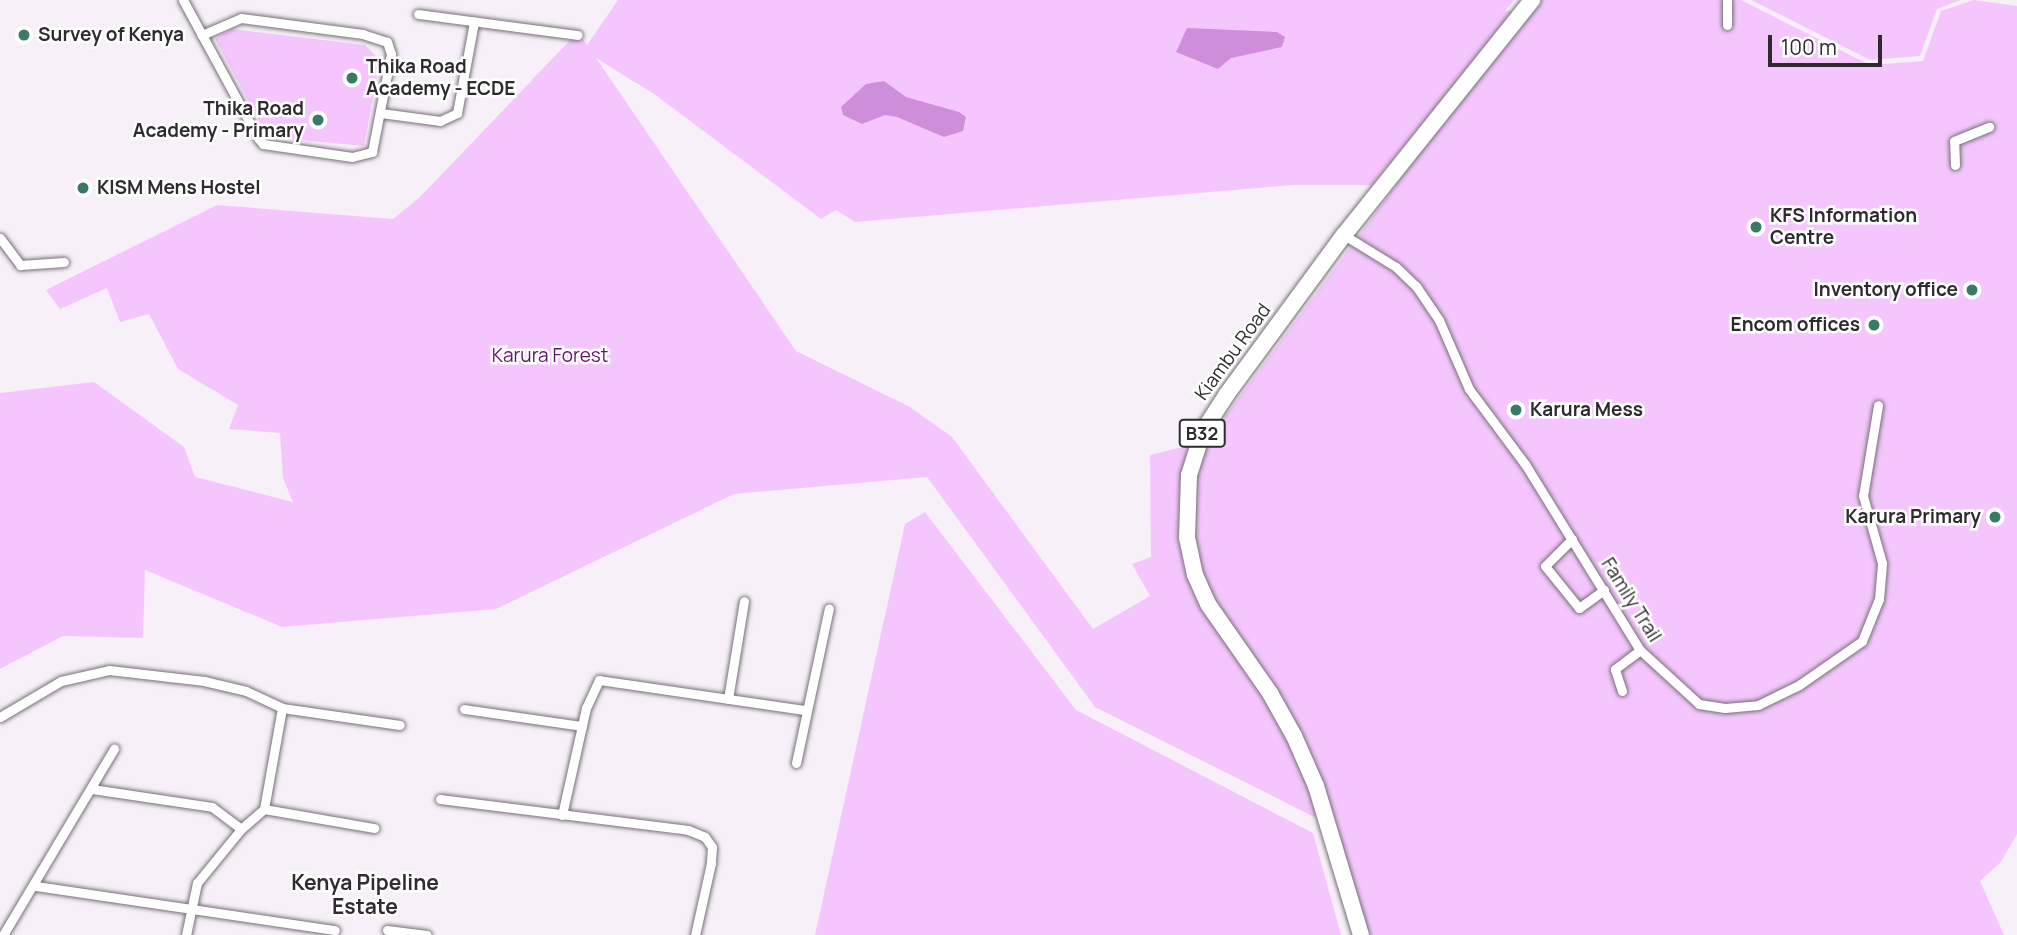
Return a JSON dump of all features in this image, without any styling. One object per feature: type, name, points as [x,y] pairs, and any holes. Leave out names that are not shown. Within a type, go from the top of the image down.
[{"type":"highway","name":"Kiambu Road","points":[[1361,935],[1316,786],[1294,736],[1270,692],[1208,604],[1195,575],[1185,503],[1203,431],[1344,235],[1532,0]]},
{"type":"street","points":[[183,0],[202,35],[258,138],[267,146],[362,157],[375,146],[391,54],[389,45],[381,39],[242,18],[202,35]]},
{"type":"street","points":[[1727,0],[1727,24]]},
{"type":"street","points":[[418,14],[578,35]]},
{"type":"street","points":[[381,113],[440,121],[457,113],[474,22]]},
{"type":"street","points":[[1955,165],[1954,141],[1989,127]]},
{"type":"street","name":"Family Trail","points":[[1344,235],[1396,267],[1416,286],[1439,320],[1469,389],[1525,464],[1640,650],[1699,704],[1725,708],[1758,705],[1855,649],[1879,599],[1882,563],[1863,496],[1878,405]]},
{"type":"street","points":[[0,238],[20,265],[64,262]]},
{"type":"street","points":[[1572,539],[1545,566],[1579,608],[1604,590]]},
{"type":"street","points":[[728,699],[744,601]]},
{"type":"street","points":[[796,763],[805,710],[830,608]]},
{"type":"street","points":[[1622,691],[1615,669],[1640,650]]},
{"type":"street","points":[[0,717],[61,681],[109,670],[204,681],[246,691],[282,708],[400,725]]},
{"type":"street","points":[[562,815],[590,693],[599,680],[608,679],[805,710]]},
{"type":"street","points":[[186,935],[197,883],[241,829],[264,809],[282,708]]},
{"type":"street","points":[[464,709],[582,726]]},
{"type":"street","points":[[0,929],[4,935],[36,886],[114,749]]},
{"type":"street","points":[[92,789],[212,807],[241,829]]},
{"type":"street","points":[[440,799],[688,830],[708,838],[711,863],[695,935]]},
{"type":"street","points":[[264,809],[374,828]]},
{"type":"street","points":[[36,886],[335,930]]},
{"type":"street","points":[[387,930],[427,935]]},
{"type":"green space","name":"Karura Forest","points":[[618,0],[1514,0],[1505,11],[1514,11],[1372,185],[1294,185],[855,222],[836,210],[821,219],[654,94],[596,58],[796,351],[910,407],[952,437],[1093,629],[1150,596],[1132,564],[1151,557],[1150,455],[1207,441],[1533,0],[1741,0],[1870,65],[1923,61],[1941,11],[1974,0],[2017,6],[2017,834],[2001,862],[1980,881],[2004,935],[1366,935],[1336,828],[1095,707],[927,477],[734,494],[496,609],[282,627],[145,570],[143,638],[63,636],[0,669],[0,393],[94,382],[184,447],[195,477],[293,502],[283,478],[280,433],[229,429],[238,405],[178,369],[149,314],[120,322],[107,288],[60,309],[46,290],[217,205],[393,219],[420,197],[578,32],[587,45]]},
{"type":"green space","points":[[1751,0],[1960,0],[1937,9],[1920,56],[1870,60]]},
{"type":"green space","points":[[232,29],[365,45],[380,60],[364,146],[268,137],[215,39]]},
{"type":"green space","points":[[925,512],[1076,710],[1313,833],[1341,935],[815,935],[905,524]]},
{"type":"shaded area","points":[[1187,28],[1277,32],[1285,37],[1282,47],[1231,58],[1218,69],[1176,52]]},
{"type":"shaded area","points":[[884,81],[906,97],[959,112],[966,117],[963,131],[944,137],[897,117],[885,115],[862,124],[843,115],[841,107],[866,84]]},
{"type":"place","name":"Survey of Kenya","points":[[24,35]]},
{"type":"place","name":"Thika Road Academy - ECDE","points":[[352,78]]},
{"type":"place","name":"Thika Road Academy - Primary","points":[[318,120]]},
{"type":"place","name":"KISM Mens Hostel","points":[[83,188]]},
{"type":"place","name":"KFS Information Centre","points":[[1756,227]]},
{"type":"place","name":"Inventory office","points":[[1972,290]]},
{"type":"place","name":"Encom offices","points":[[1874,325]]},
{"type":"place","name":"Karura Mess","points":[[1516,410]]},
{"type":"place","name":"Karura Primary","points":[[1995,517]]},
{"type":"district","name":"Kenya Pipeline Estate","points":[[365,894]]}]
